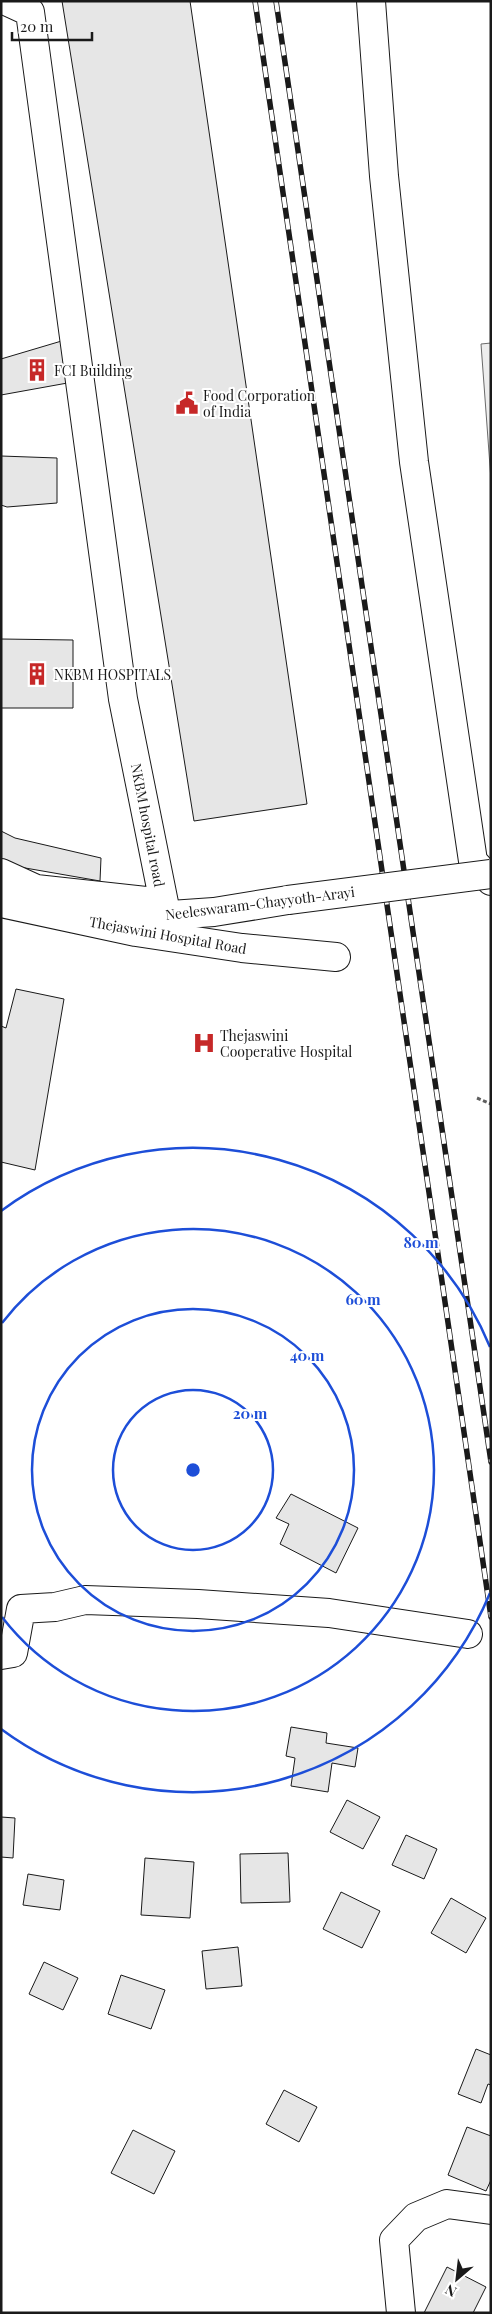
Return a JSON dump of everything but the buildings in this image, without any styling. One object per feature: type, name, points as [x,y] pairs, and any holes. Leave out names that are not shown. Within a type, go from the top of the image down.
[{"type":"street","points":[[371,1],[384,176],[414,462],[473,861],[491,881]]},
{"type":"street","name":"NKBM hospital road","points":[[1,873],[36,889],[164,903],[123,700],[22,5]]},
{"type":"street","name":"Neeleswaram-Chayyoth-Arayi","points":[[1,887],[39,900],[156,916],[214,912],[288,900],[491,874]]},
{"type":"street","name":"Thejaswini Hospital Road","points":[[1,903],[136,932],[242,948],[336,957]]},
{"type":"street","points":[[1,1655],[13,1653],[21,1610],[55,1607],[85,1600],[198,1604],[329,1613],[468,1634]]},
{"type":"street","points":[[401,2313],[394,2240],[416,2216],[447,2204],[491,2210]]},
{"type":"path","points":[[477,1098],[491,1104]]},
{"type":"shaded area","points":[[491,343],[491,480],[481,344]]},
{"type":"railway","points":[[255,1],[491,1617]]},
{"type":"railway","points":[[276,1],[491,1462]]},
{"type":"place","name":"FCI Building","points":[[37,370]]},
{"type":"place","name":"Food Corporation of India","points":[[187,403]]},
{"type":"place","name":"NKBM HOSPITALS","points":[[37,674]]},
{"type":"place","name":"Thejaswini Cooperative Hospital","points":[[204,1043]]}]
